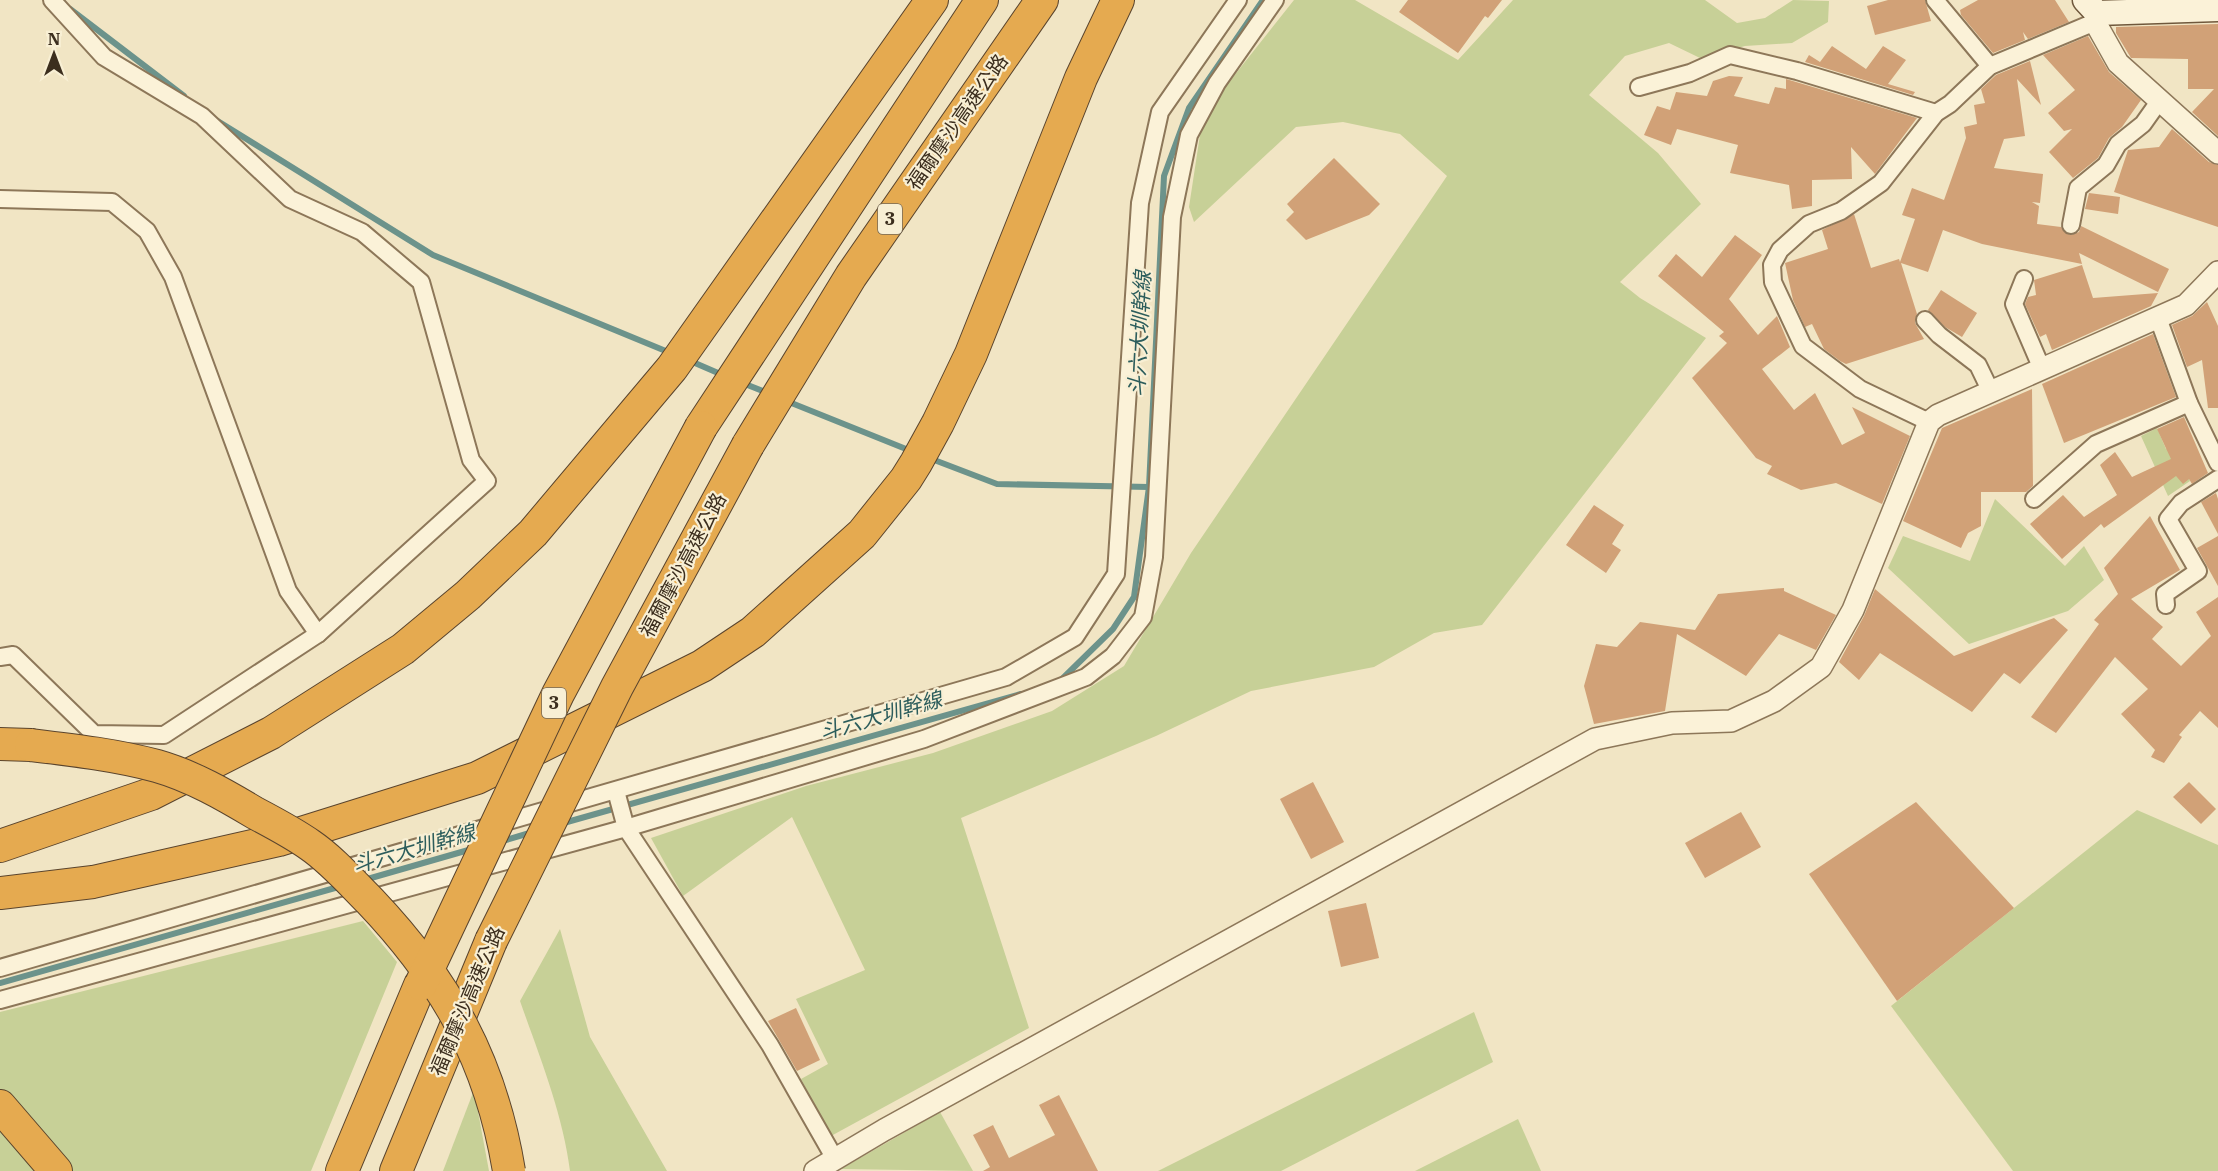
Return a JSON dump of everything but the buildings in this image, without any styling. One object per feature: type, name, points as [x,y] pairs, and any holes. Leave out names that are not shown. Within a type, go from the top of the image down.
[{"type":"highway","points":[[0,846],[151,794],[271,733],[403,649],[468,595],[533,534],[680,357],[932,0]]},
{"type":"highway","name":"3","points":[[342,1171],[420,985],[558,694],[701,427],[982,0]]},
{"type":"highway","name":"福爾摩沙高速公路","points":[[396,1171],[491,941],[616,687],[748,445],[851,276],[1042,0]]},
{"type":"highway","points":[[0,893],[93,882],[279,840],[477,778],[702,666],[753,632],[862,534],[906,479],[920,455],[971,354],[1081,78],[1118,0]]},
{"type":"highway","points":[[0,744],[83,751],[158,766],[220,792],[319,853],[348,879],[421,959],[456,1014],[482,1065],[502,1126],[509,1171]]},
{"type":"highway","points":[[0,1106],[56,1171]]},
{"type":"main road","points":[[2093,12],[2218,9]]},
{"type":"street","points":[[0,657],[13,655],[94,734],[164,735],[318,634],[487,481],[471,460],[421,282],[362,232],[290,199],[202,116],[104,57],[52,0]]},
{"type":"street","points":[[0,968],[1006,677],[1075,637],[1116,574],[1140,203],[1160,112],[1238,0]]},
{"type":"street","points":[[0,1000],[626,828],[924,739],[1022,704],[1086,677],[1113,656],[1143,617],[1154,558],[1172,216],[1189,135],[1217,83],[1275,0]]},
{"type":"street","points":[[1935,0],[1990,66]]},
{"type":"street","points":[[1929,422],[1860,389],[1803,346],[1773,282],[1772,265],[1780,250],[1809,224],[1841,211],[1881,183],[1936,113],[1950,104],[1990,66],[2093,12],[2118,63],[2218,153]]},
{"type":"street","points":[[1639,87],[1690,73],[1730,55],[1797,71],[1936,113]]},
{"type":"street","points":[[2071,225],[2078,188],[2106,165],[2118,144],[2143,124],[2160,100]]},
{"type":"street","points":[[0,198],[112,202],[147,231],[173,277],[288,591],[318,634]]},
{"type":"street","points":[[815,1171],[1595,739],[1672,723],[1731,721],[1774,701],[1821,667],[1853,610],[1929,422],[1938,415],[2186,305],[2218,272]]},
{"type":"street","points":[[2024,279],[2014,304],[2042,369]]},
{"type":"street","points":[[2158,318],[2189,403],[2218,463]]},
{"type":"street","points":[[1925,320],[1939,335],[1978,365],[1991,392]]},
{"type":"street","points":[[2034,500],[2096,444],[2189,403]]},
{"type":"street","points":[[2166,605],[2165,594],[2198,571],[2168,519],[2181,503],[2218,479]]},
{"type":"street","points":[[616,790],[626,828],[770,1045],[835,1159]]},
{"type":"green space","points":[[1294,0],[1355,0],[1458,60],[1513,0],[1705,0],[1737,23],[1765,18],[1793,0],[1829,1],[1828,22],[1792,43],[1745,46],[1700,58],[1669,43],[1625,56],[1589,95],[1658,153],[1701,204],[1620,282],[1640,298],[1706,338],[1482,625],[1434,633],[1374,667],[1251,691],[1156,736],[961,818],[1029,1028],[831,1136],[801,1079],[828,1064],[796,999],[865,970],[792,817],[683,896],[651,838],[806,786],[933,753],[1052,711],[1124,666],[1191,553],[1447,176],[1400,134],[1343,122],[1296,127],[1194,222],[1189,207],[1203,115]]},
{"type":"green space","points":[[2157,428],[2166,449],[2175,446],[2190,481],[2168,496],[2141,436]]},
{"type":"green space","points":[[1995,499],[2065,566],[2084,546],[2104,580],[2068,611],[1969,644],[1888,568],[1903,536],[1970,561]]},
{"type":"green space","points":[[2137,810],[2218,845],[2218,1171],[2013,1171],[1891,1006]]},
{"type":"green space","points":[[363,921],[397,962],[311,1171],[70,1171],[41,1134],[0,1090],[0,1012]]},
{"type":"green space","points":[[560,929],[590,1037],[667,1171],[570,1171],[556,1106],[520,1001]]},
{"type":"green space","points":[[1474,1012],[1493,1062],[1281,1171],[1158,1171]]},
{"type":"green space","points":[[474,1090],[489,1171],[443,1171]]},
{"type":"green space","points":[[940,1112],[973,1171],[841,1169]]},
{"type":"green space","points":[[1518,1119],[1541,1171],[1415,1171]]},
{"type":"green space","points":[[0,1129],[10,1138],[34,1171],[0,1171]]},
{"type":"waterway","name":"斗六大圳幹線","points":[[1061,680],[1113,629],[1134,597],[1149,487],[1164,176],[1189,108],[1263,0]]},
{"type":"waterway","points":[[70,9],[184,96]]},
{"type":"waterway","points":[[216,120],[433,255],[673,354]]},
{"type":"waterway","points":[[688,360],[725,376]]},
{"type":"waterway","points":[[740,382],[770,394]]},
{"type":"waterway","points":[[784,400],[911,451]]},
{"type":"waterway","points":[[929,458],[997,484],[1149,487]]},
{"type":"waterway","name":"斗六大圳幹線","points":[[560,824],[1021,694]]},
{"type":"waterway","name":"斗六大圳幹線","points":[[499,842],[533,832]]},
{"type":"waterway","name":"斗六大圳幹線","points":[[364,880],[472,849]]},
{"type":"waterway","name":"斗六大圳幹線","points":[[0,983],[342,886]]}]
